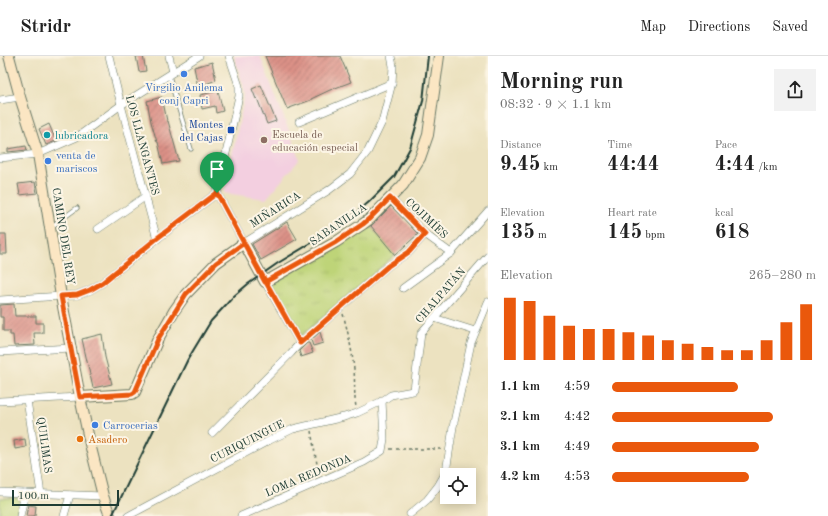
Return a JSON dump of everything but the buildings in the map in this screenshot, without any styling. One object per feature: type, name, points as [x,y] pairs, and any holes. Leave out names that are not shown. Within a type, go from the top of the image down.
[{"type":"street","name":"CAMINO DEL REY","points":[[9,56],[38,154],[61,296],[80,397],[90,444],[109,515]]},
{"type":"street","name":"LOS LLANGANTES","points":[[109,56],[156,239]]},
{"type":"street","points":[[169,56],[171,73]]},
{"type":"street","points":[[0,158],[38,154],[77,137],[121,105],[199,56]]},
{"type":"street","points":[[0,300],[77,295],[90,290],[102,283],[156,239],[217,193],[239,96],[239,86],[229,56]]},
{"type":"street","name":"MIÑARICA","points":[[80,397],[132,394],[135,392],[158,339],[186,294],[216,263],[244,243],[329,190],[350,174],[368,151],[382,122],[392,83],[393,66],[391,56]]},
{"type":"street","name":"SABANILLA","points":[[265,282],[336,242],[363,224],[403,185],[420,158],[428,135],[439,56]]},
{"type":"street","points":[[300,122],[392,83]]},
{"type":"street","points":[[0,100],[20,97]]},
{"type":"street","points":[[217,193],[300,343]]},
{"type":"street","points":[[98,229],[146,196]]},
{"type":"street","name":"COJIMÍES","points":[[390,198],[425,234],[451,253]]},
{"type":"street","points":[[403,288],[451,253],[488,212]]},
{"type":"street","points":[[212,433],[300,343],[388,266],[409,252],[425,234]]},
{"type":"street","name":"CHALPATÁN","points":[[382,401],[391,395],[413,392],[421,333],[488,256]]},
{"type":"street","points":[[410,514],[427,500],[438,486],[446,472],[453,427],[471,343],[488,302]]},
{"type":"street","points":[[434,318],[475,331]]},
{"type":"street","points":[[0,352],[71,348]]},
{"type":"street","points":[[0,401],[80,397]]},
{"type":"street","name":"QUILIMAS","points":[[27,400],[41,494]]},
{"type":"street","points":[[382,401],[384,439],[382,451]]},
{"type":"street","name":"CURIQUINGUE","points":[[128,516],[293,429],[357,413],[382,401]]},
{"type":"street","name":"LOMA REDONDA","points":[[241,516],[256,513],[320,481],[364,462],[382,451]]},
{"type":"street","points":[[0,492],[103,496]]},
{"type":"street","points":[[20,516],[25,493]]},
{"type":"street","points":[[64,516],[70,495]]},
{"type":"lane","points":[[171,73],[191,149]]},
{"type":"lane","points":[[50,227],[77,208]]},
{"type":"path","points":[[341,308],[348,332],[354,367],[355,402],[357,413]]},
{"type":"path","points":[[312,437],[320,481]]},
{"type":"path","points":[[382,451],[388,449],[450,449]]},
{"type":"shaded area","name":"Escuela de educación especial","points":[[234,56],[260,56],[300,159],[266,199],[224,193],[245,95]]},
{"type":"green space","points":[[369,224],[395,255],[301,336],[272,284]]},
{"type":"green space","points":[[0,498],[20,498],[16,516],[0,516]]},
{"type":"railway","points":[[112,516],[188,359],[211,321],[234,296],[248,284],[278,263],[343,224],[369,202],[394,177],[410,148],[423,101],[428,56]]},
{"type":"place","name":"Virgilio Anilema conj Capri","points":[[184,74]]},
{"type":"place","name":"Montes del Cajas","points":[[231,130]]},
{"type":"place","name":"lubricadora","points":[[47,135]]},
{"type":"place","name":"Escuela de educación especial","points":[[264,140]]},
{"type":"place","name":"venta de mariscos","points":[[48,161]]},
{"type":"place","name":"Carrocerias","points":[[95,425]]},
{"type":"place","name":"Asadero","points":[[80,439]]},
{"type":"route","points":[[217,193],[156,239],[102,283],[77,295],[61,296],[80,397],[132,394],[135,392],[158,339],[174,311],[186,294],[216,263],[244,243],[265,282],[300,343],[388,266],[409,252],[425,234],[390,198],[363,224],[336,242],[265,282],[261,275],[244,243],[217,193]]}]
